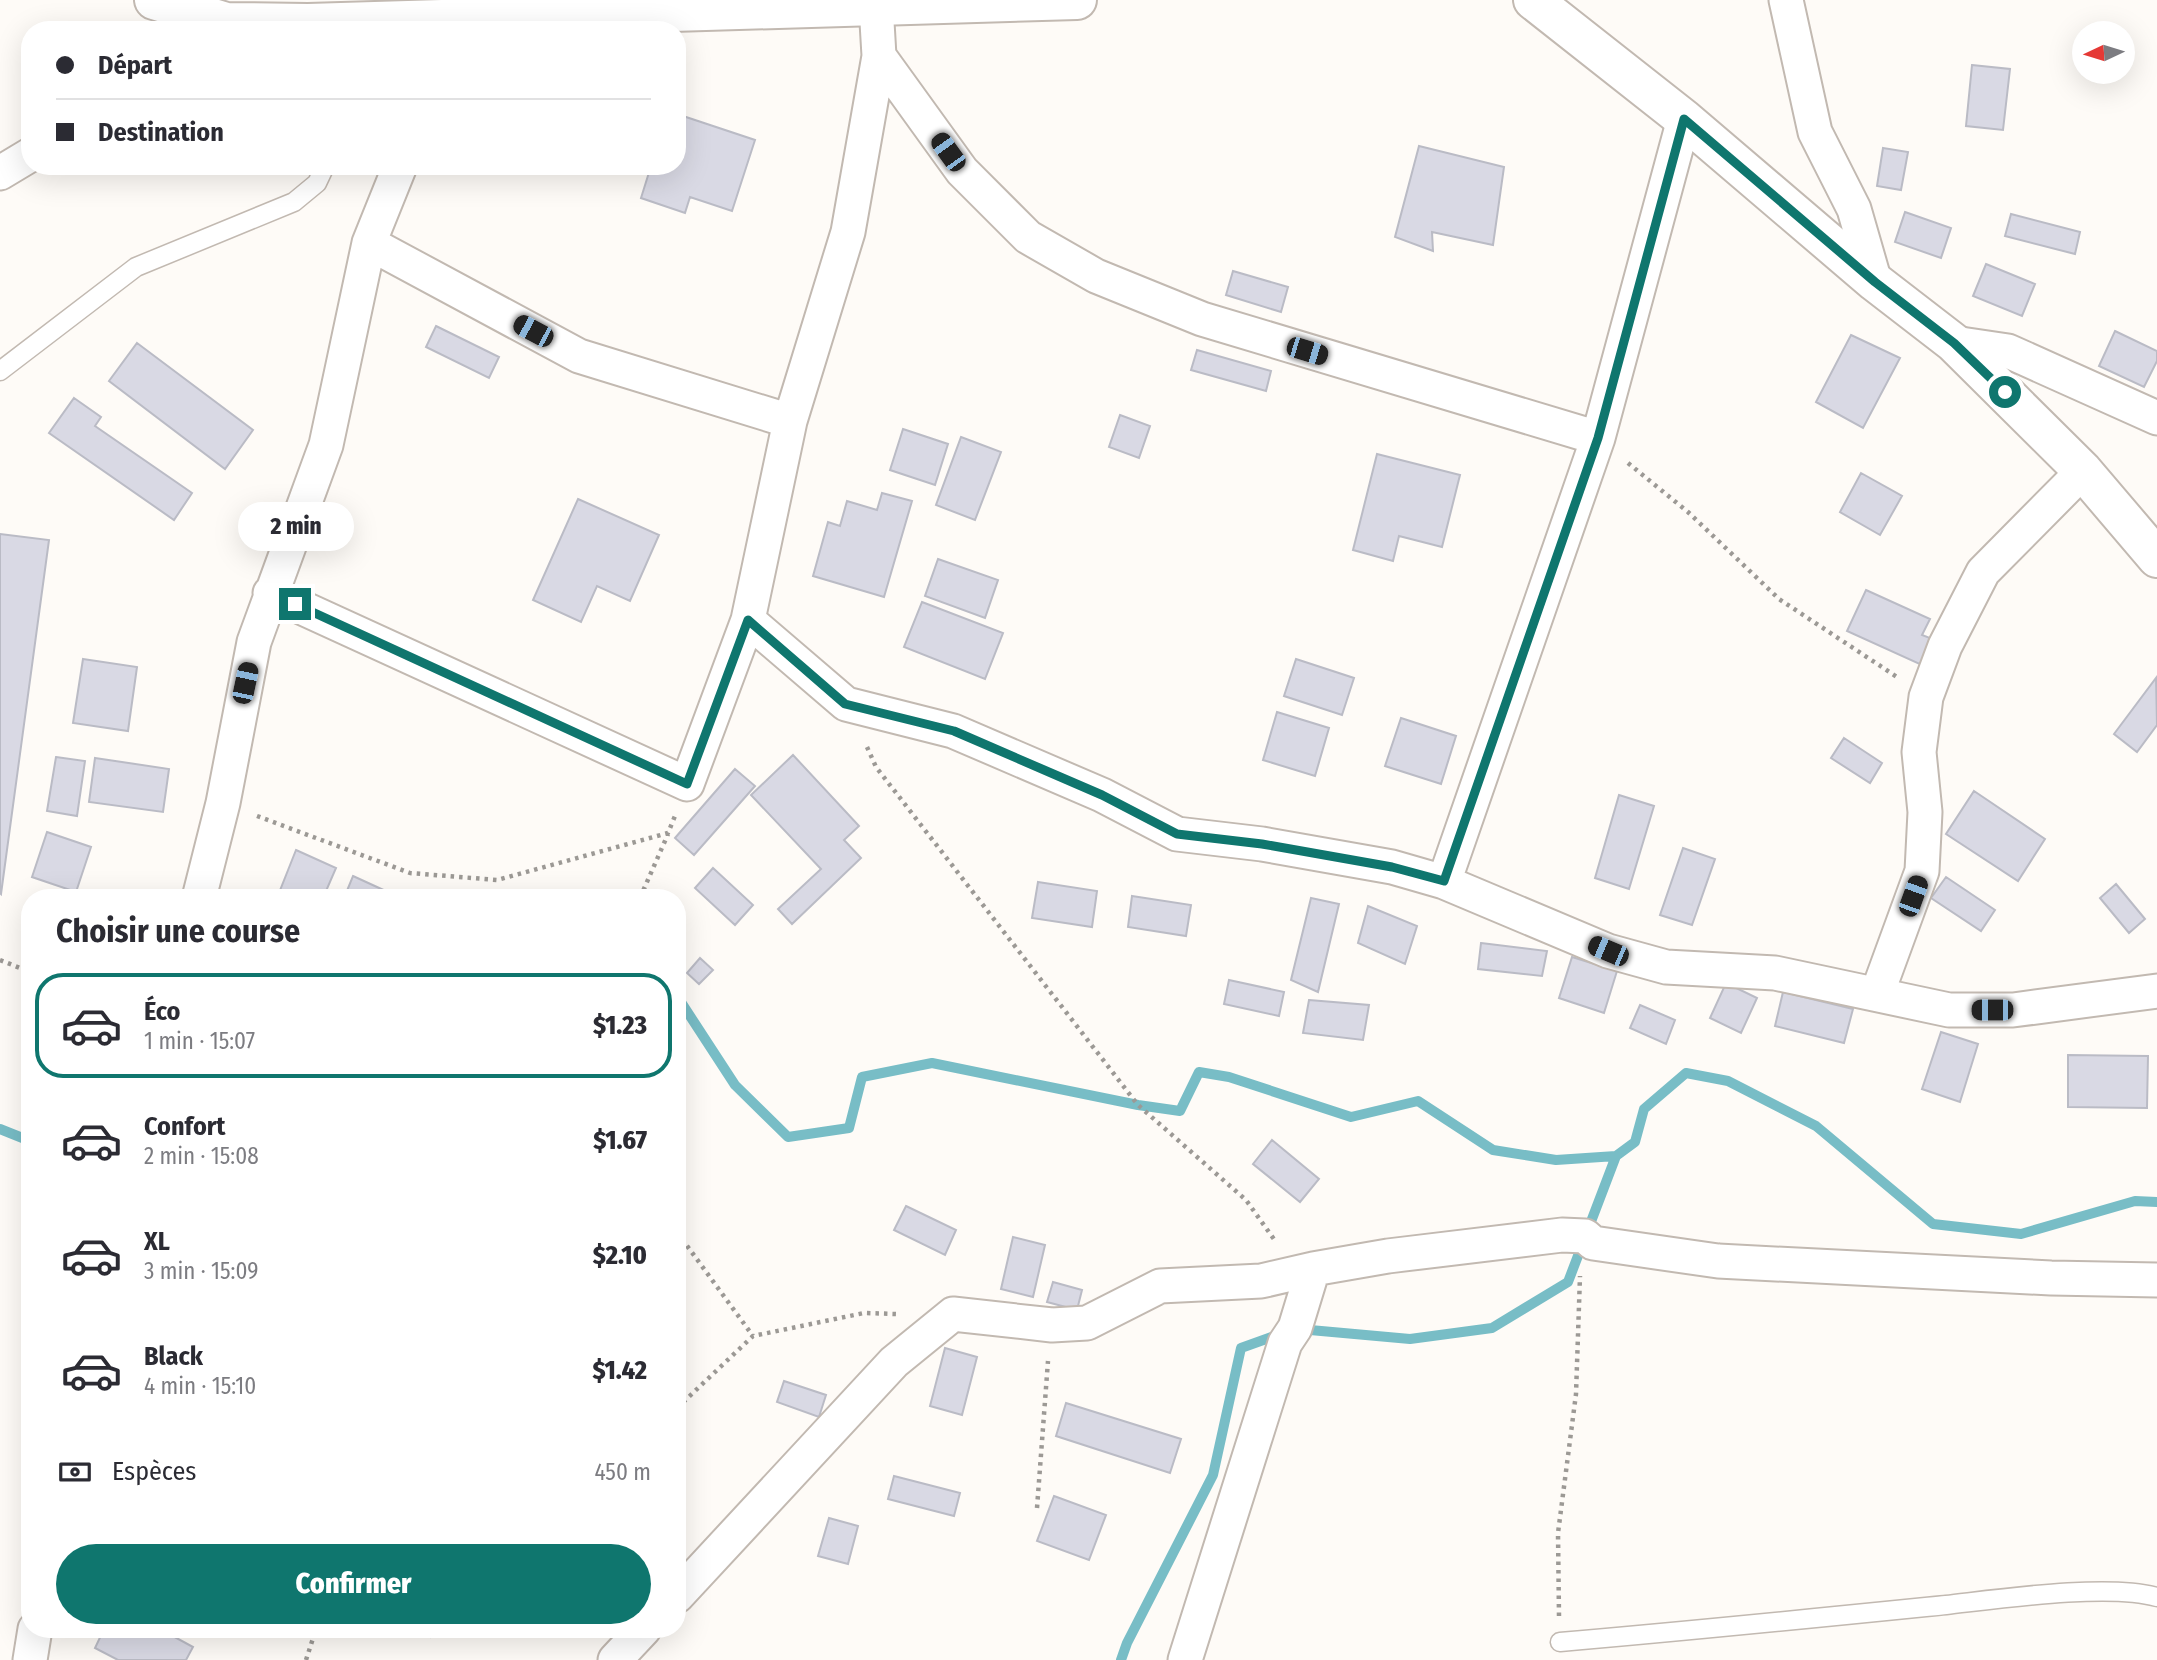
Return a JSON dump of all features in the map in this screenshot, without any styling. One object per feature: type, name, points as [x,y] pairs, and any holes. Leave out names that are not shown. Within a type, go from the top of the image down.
[{"type":"highway","points":[[153,0],[208,21]]},
{"type":"highway","points":[[484,21],[876,5],[1077,0]]},
{"type":"highway","points":[[1533,0],[1684,119],[1875,282],[1954,343],[2119,509],[2157,558]]},
{"type":"street","points":[[1786,0],[1815,132],[1854,209],[1875,282]]},
{"type":"street","points":[[270,593],[687,784],[748,620],[790,421],[848,232],[879,56],[876,5]]},
{"type":"street","points":[[879,56],[962,171],[1028,237],[1096,276],[1202,319],[1598,438]]},
{"type":"street","points":[[1444,881],[1598,438],[1684,119]]},
{"type":"street","points":[[0,173],[21,160]]},
{"type":"street","points":[[201,889],[223,803],[254,642],[326,445],[369,243],[396,175]]},
{"type":"street","points":[[369,243],[579,356],[790,421]]},
{"type":"street","points":[[1954,343],[2008,351],[2157,418]]},
{"type":"street","points":[[1877,994],[1922,871],[1925,812],[1919,752],[1926,697],[1945,646],[1983,572],[2083,471]]},
{"type":"street","points":[[748,620],[845,704],[954,731],[1102,795],[1177,834],[1262,844],[1392,867],[1444,881],[1608,951],[1666,967],[1775,973],[1949,1010],[2000,1010],[2058,1005],[2157,991]]},
{"type":"street","points":[[686,1586],[894,1362],[953,1314],[1052,1325],[1087,1323],[1160,1286],[1261,1281],[1388,1256],[1562,1235],[1585,1236],[1593,1243],[1718,1261],[2051,1279],[2157,1280]]},
{"type":"street","points":[[1185,1660],[1284,1343],[1295,1328],[1304,1271]]},
{"type":"street","points":[[1195,1626],[1207,1660]]},
{"type":"street","points":[[30,1660],[34,1638]]},
{"type":"street","points":[[615,1660],[636,1638]]},
{"type":"lane","points":[[0,371],[136,267],[294,202],[317,183],[321,175]]},
{"type":"lane","points":[[1560,1642],[1992,1600],[2076,1594],[2143,1593],[2157,1597]]},
{"type":"path","points":[[1598,438],[1688,512],[1779,599],[1926,697]]},
{"type":"path","points":[[845,704],[876,767],[1138,1105],[1246,1200],[1304,1271]]},
{"type":"path","points":[[644,889],[687,784]]},
{"type":"path","points":[[223,803],[410,873],[497,880],[668,833]]},
{"type":"path","points":[[0,960],[21,968]]},
{"type":"path","points":[[1560,1642],[1558,1533],[1576,1394],[1581,1270],[1593,1243]]},
{"type":"path","points":[[686,1244],[753,1336]]},
{"type":"path","points":[[686,1399],[753,1336],[864,1313],[953,1314]]},
{"type":"path","points":[[1037,1508],[1040,1443],[1052,1325]]},
{"type":"path","points":[[306,1660],[313,1638]]},
{"type":"building","points":[[1972,65],[2010,69],[2003,130],[1966,126]]},
{"type":"building","points":[[686,117],[755,140],[732,211],[690,197],[685,213],[641,198],[648,175],[686,175]]},
{"type":"building","points":[[1419,146],[1504,167],[1493,245],[1432,232],[1433,251],[1395,237]]},
{"type":"building","points":[[1883,148],[1908,152],[1901,190],[1877,186]]},
{"type":"building","points":[[1905,212],[1951,228],[1941,258],[1895,242]]},
{"type":"building","points":[[2011,214],[2080,232],[2075,254],[2005,236]]},
{"type":"building","points":[[1986,264],[2035,284],[2022,316],[1973,296]]},
{"type":"building","points":[[1233,271],[1288,287],[1281,312],[1226,295]]},
{"type":"building","points":[[436,326],[499,357],[489,378],[426,347]]},
{"type":"building","points":[[2115,331],[2157,351],[2157,361],[2144,387],[2099,366]]},
{"type":"building","points":[[1851,335],[1900,358],[1863,428],[1816,402]]},
{"type":"building","points":[[137,343],[253,430],[225,469],[109,381]]},
{"type":"building","points":[[1197,350],[1271,371],[1266,391],[1191,370]]},
{"type":"building","points":[[74,398],[101,417],[95,426],[192,493],[174,520],[49,433]]},
{"type":"building","points":[[1120,415],[1150,426],[1139,458],[1109,447]]},
{"type":"building","points":[[903,429],[948,444],[935,485],[890,470]]},
{"type":"building","points":[[961,437],[1001,452],[975,520],[936,505]]},
{"type":"building","points":[[1377,454],[1460,475],[1442,547],[1399,536],[1393,561],[1353,550]]},
{"type":"building","points":[[1861,473],[1902,496],[1880,535],[1840,512]]},
{"type":"building","points":[[882,493],[912,501],[884,597],[813,576],[828,522],[840,526],[847,501],[877,510]]},
{"type":"building","points":[[578,499],[659,535],[630,601],[597,586],[581,622],[533,600]]},
{"type":"building","points":[[0,534],[49,540],[1,894],[0,893]]},
{"type":"building","points":[[938,559],[998,580],[985,618],[925,596]]},
{"type":"building","points":[[1866,590],[1930,619],[1922,635],[1935,640],[1924,666],[1847,631]]},
{"type":"building","points":[[922,602],[1003,633],[985,679],[904,647]]},
{"type":"building","points":[[83,659],[137,667],[128,731],[73,723]]},
{"type":"building","points":[[1296,659],[1354,678],[1342,715],[1284,696]]},
{"type":"building","points":[[2156,678],[2157,725],[2137,752],[2114,734]]},
{"type":"building","points":[[1277,712],[1329,728],[1315,776],[1263,760]]},
{"type":"building","points":[[1401,718],[1456,736],[1441,784],[1385,766]]},
{"type":"building","points":[[1844,738],[1882,763],[1870,783],[1831,758]]},
{"type":"building","points":[[793,755],[859,826],[844,840],[861,858],[792,924],[778,909],[821,869],[751,795]]},
{"type":"building","points":[[56,757],[85,761],[77,816],[47,811]]},
{"type":"building","points":[[95,758],[169,769],[163,812],[89,802]]},
{"type":"building","points":[[735,769],[755,786],[694,855],[675,838]]},
{"type":"building","points":[[1974,791],[2045,839],[2018,881],[1946,834]]},
{"type":"building","points":[[1619,795],[1654,806],[1629,889],[1595,878]]},
{"type":"building","points":[[47,832],[91,847],[77,889],[67,889],[32,877]]},
{"type":"building","points":[[1683,848],[1715,859],[1692,925],[1660,915]]},
{"type":"building","points":[[296,850],[336,868],[327,889],[281,889]]},
{"type":"building","points":[[713,868],[753,905],[735,925],[695,888]]},
{"type":"building","points":[[353,876],[381,889],[348,889]]},
{"type":"building","points":[[1946,877],[1995,910],[1981,931],[1931,898]]},
{"type":"building","points":[[1038,882],[1097,891],[1092,927],[1032,918]]},
{"type":"building","points":[[2116,884],[2145,919],[2129,933],[2100,898]]},
{"type":"building","points":[[1132,896],[1191,905],[1186,936],[1128,927]]},
{"type":"building","points":[[1311,898],[1339,904],[1318,992],[1291,980]]},
{"type":"building","points":[[1368,906],[1417,926],[1405,964],[1358,943]]},
{"type":"building","points":[[1481,943],[1547,951],[1542,976],[1478,969]]},
{"type":"building","points":[[1572,957],[1617,971],[1604,1013],[1559,998]]},
{"type":"building","points":[[700,958],[713,970],[699,984],[687,973]]},
{"type":"building","points":[[1229,980],[1284,992],[1279,1016],[1224,1004]]},
{"type":"building","points":[[1726,983],[1757,998],[1741,1033],[1710,1018]]},
{"type":"building","points":[[1783,992],[1853,1009],[1844,1043],[1775,1026]]},
{"type":"building","points":[[1309,1000],[1369,1005],[1363,1040],[1303,1033]]},
{"type":"building","points":[[1640,1005],[1675,1020],[1666,1044],[1630,1028]]},
{"type":"building","points":[[1941,1032],[1978,1044],[1960,1102],[1922,1089]]},
{"type":"building","points":[[2068,1055],[2148,1056],[2147,1108],[2068,1107]]},
{"type":"building","points":[[1272,1140],[1319,1179],[1300,1202],[1253,1164]]},
{"type":"building","points":[[906,1206],[956,1230],[945,1255],[894,1230]]},
{"type":"building","points":[[1013,1237],[1045,1245],[1033,1297],[1001,1289]]},
{"type":"building","points":[[1053,1282],[1082,1290],[1077,1310],[1047,1302]]},
{"type":"building","points":[[945,1348],[977,1357],[962,1415],[930,1406]]},
{"type":"building","points":[[784,1381],[826,1395],[819,1417],[777,1402]]},
{"type":"building","points":[[1066,1403],[1181,1439],[1170,1473],[1056,1436]]},
{"type":"building","points":[[894,1476],[960,1493],[954,1516],[888,1499]]},
{"type":"building","points":[[1054,1496],[1106,1515],[1089,1560],[1037,1541]]},
{"type":"building","points":[[829,1518],[858,1526],[848,1564],[818,1556]]},
{"type":"building","points":[[100,1638],[176,1638],[193,1647],[186,1660],[118,1660],[95,1648]]},
{"type":"waterway","points":[[686,1010],[735,1085],[788,1137],[849,1128],[862,1077],[932,1063],[1180,1111],[1199,1072],[1229,1077],[1351,1117],[1418,1101],[1493,1150],[1556,1160],[1616,1156],[1635,1142],[1644,1109],[1686,1073],[1728,1081],[1816,1126],[1933,1224],[2021,1234],[2135,1201],[2157,1202]]},
{"type":"waterway","points":[[0,1129],[21,1137]]},
{"type":"waterway","points":[[1299,1329],[1410,1339],[1492,1328],[1568,1282],[1616,1156]]},
{"type":"waterway","points":[[1121,1660],[1127,1643],[1213,1475],[1241,1348],[1280,1334]]},
{"type":"route","points":[[295,604],[687,784],[748,620],[845,704],[954,731],[990,745],[1102,795],[1177,834],[1262,844],[1392,867],[1444,881],[1598,438],[1684,119],[1875,282],[1954,343],[2005,392]]}]
